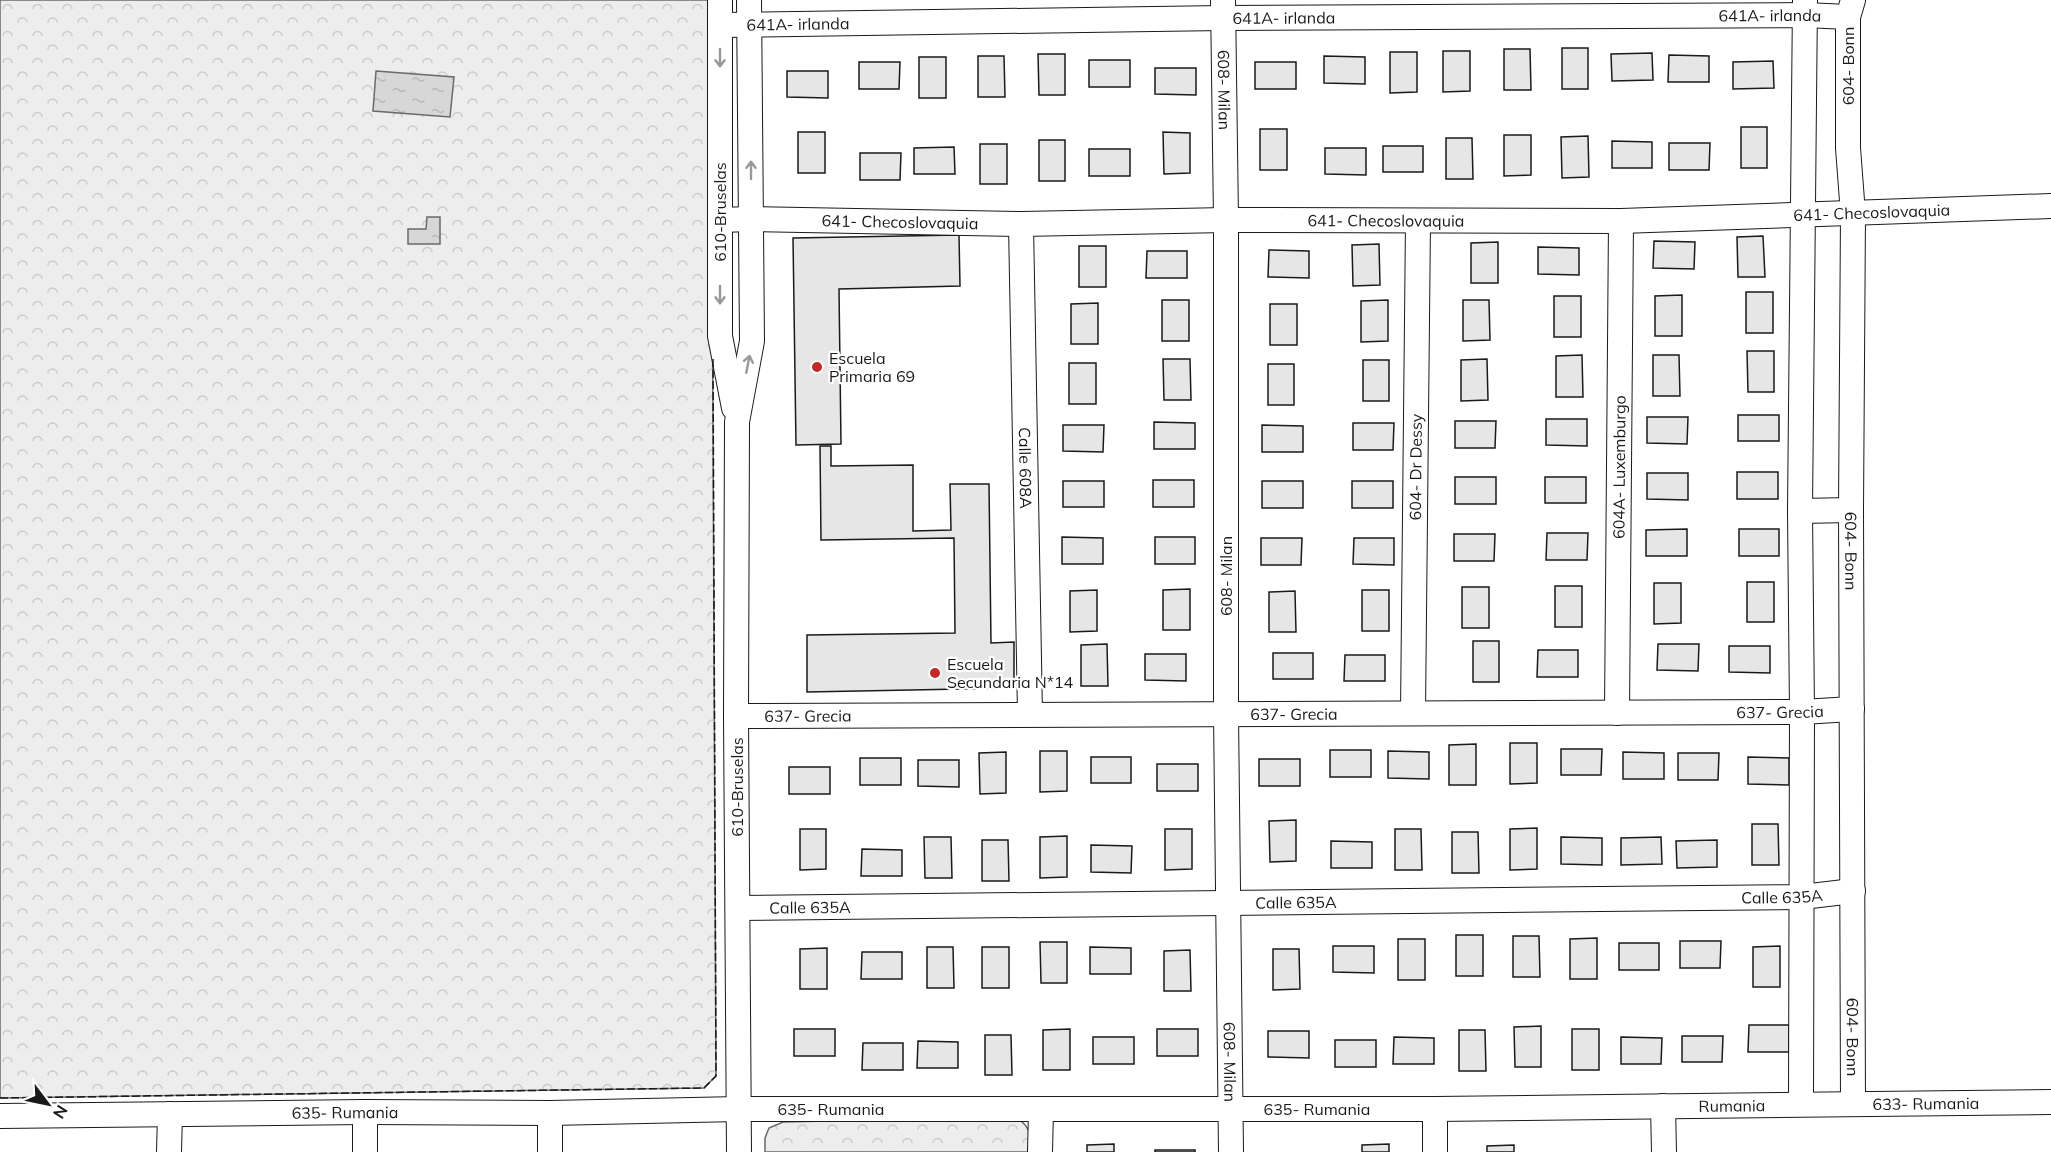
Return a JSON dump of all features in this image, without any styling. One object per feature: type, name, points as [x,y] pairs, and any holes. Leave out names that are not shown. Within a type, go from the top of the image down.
[{"type":"street","name":"610-Bruselas","points":[[720,0],[720,336],[737,422]]},
{"type":"street","name":"610-Bruselas","points":[[739,1152],[736,716],[737,422],[752,341],[749,0]]},
{"type":"street","points":[[1801,1104],[1800,511],[1805,8]]},
{"type":"street","name":"641A- irlanda","points":[[720,25],[1223,9],[1850,8]]},
{"type":"street","name":"604- Bonn","points":[[1850,8],[1848,148],[1853,214],[1851,510],[1853,1104]]},
{"type":"street","name":"608- Milan","points":[[1223,9],[1226,220],[1227,903],[1231,1152]]},
{"type":"street","name":"641- Checoslovaquia","points":[[720,220],[1022,224],[1226,220],[1621,221],[2051,206]]},
{"type":"street","name":"604- Dr Dessy","points":[[1413,713],[1418,221]]},
{"type":"street","name":"604A- Luxemburgo","points":[[1617,713],[1621,221]]},
{"type":"street","name":"Calle 608A","points":[[1022,224],[1030,714]]},
{"type":"street","points":[[1800,511],[1851,510]]},
{"type":"street","name":"637- Grecia","points":[[736,716],[1802,712],[1852,709]]},
{"type":"street","name":"Calle 635A","points":[[738,909],[1802,897],[1853,891]]},
{"type":"street","name":"633- Rumania","points":[[1801,1104],[2051,1102]]},
{"type":"street","name":"Rumania","points":[[1663,1106],[1801,1104]]},
{"type":"street","points":[[1663,1106],[1664,1152]]},
{"type":"street","name":"635- Rumania","points":[[0,1116],[365,1112],[550,1113],[739,1109],[1231,1110],[1663,1106]]},
{"type":"street","points":[[1435,1109],[1435,1152]]},
{"type":"street","points":[[1040,1152],[1041,1110]]},
{"type":"street","points":[[365,1112],[365,1152]]},
{"type":"street","points":[[550,1113],[550,1152]]},
{"type":"street","points":[[169,1152],[170,1114]]},
{"type":"green space","points":[[0,0],[711,0],[716,1076],[704,1088],[0,1098]]},
{"type":"green space","points":[[1016,1117],[1025,1124],[1029,1132],[1031,1152],[765,1152],[765,1138],[769,1128],[783,1122]]},
{"type":"water","points":[[376,71],[454,77],[450,117],[373,111]]},
{"type":"water","points":[[427,217],[440,217],[440,244],[408,244],[408,229],[426,229]]},
{"type":"building","points":[[1562,48],[1588,48],[1588,89],[1562,89]]},
{"type":"building","points":[[1504,49],[1530,49],[1531,90],[1504,90]]},
{"type":"building","points":[[1443,51],[1470,51],[1470,91],[1443,92]]},
{"type":"building","points":[[1390,52],[1417,52],[1417,92],[1390,93]]},
{"type":"building","points":[[1652,53],[1653,80],[1612,81],[1611,54]]},
{"type":"building","points":[[1038,54],[1065,54],[1065,95],[1039,95]]},
{"type":"building","points":[[1669,55],[1709,56],[1709,82],[1668,82]]},
{"type":"building","points":[[978,56],[1004,56],[1005,97],[978,97]]},
{"type":"building","points":[[1324,56],[1365,57],[1365,84],[1324,83]]},
{"type":"building","points":[[919,57],[946,57],[946,98],[919,98]]},
{"type":"building","points":[[1089,60],[1130,60],[1130,87],[1089,87]]},
{"type":"building","points":[[1773,61],[1774,88],[1733,89],[1733,62]]},
{"type":"building","points":[[859,62],[900,62],[899,89],[859,89]]},
{"type":"building","points":[[1255,62],[1296,62],[1296,89],[1255,89]]},
{"type":"building","points":[[1155,68],[1196,68],[1196,95],[1155,94]]},
{"type":"building","points":[[787,71],[828,71],[828,98],[787,97]]},
{"type":"building","points":[[1741,127],[1767,127],[1767,168],[1741,168]]},
{"type":"building","points":[[1260,129],[1287,129],[1287,170],[1260,170]]},
{"type":"building","points":[[798,132],[825,132],[825,173],[798,173]]},
{"type":"building","points":[[1163,132],[1190,133],[1190,173],[1164,174]]},
{"type":"building","points":[[1504,135],[1531,135],[1531,175],[1504,176]]},
{"type":"building","points":[[1588,136],[1589,177],[1562,178],[1561,137]]},
{"type":"building","points":[[1446,138],[1472,138],[1473,179],[1446,179]]},
{"type":"building","points":[[1039,140],[1065,140],[1065,181],[1039,181]]},
{"type":"building","points":[[1612,141],[1652,142],[1652,168],[1612,168]]},
{"type":"building","points":[[1669,143],[1710,143],[1709,170],[1669,170]]},
{"type":"building","points":[[980,144],[1007,144],[1007,184],[980,184]]},
{"type":"building","points":[[1383,146],[1423,146],[1423,172],[1383,172]]},
{"type":"building","points":[[954,147],[955,174],[914,174],[914,148]]},
{"type":"building","points":[[1325,148],[1366,148],[1366,175],[1325,174]]},
{"type":"building","points":[[1089,149],[1130,149],[1130,176],[1089,176]]},
{"type":"building","points":[[860,153],[901,153],[900,180],[860,180]]},
{"type":"building","name":"Escuela Primaria 69","points":[[959,235],[960,286],[839,289],[841,444],[796,445],[793,238]]},
{"type":"building","points":[[1763,236],[1765,277],[1738,277],[1737,237]]},
{"type":"building","points":[[1654,241],[1695,242],[1694,269],[1653,268]]},
{"type":"building","points":[[1498,242],[1498,283],[1471,283],[1471,243]]},
{"type":"building","points":[[1379,244],[1380,285],[1353,286],[1352,245]]},
{"type":"building","points":[[1079,246],[1106,246],[1106,287],[1079,287]]},
{"type":"building","points":[[1538,247],[1579,248],[1579,275],[1538,274]]},
{"type":"building","points":[[1269,250],[1309,251],[1309,278],[1268,277]]},
{"type":"building","points":[[1147,251],[1187,251],[1187,278],[1146,278]]},
{"type":"building","points":[[1746,292],[1773,292],[1773,333],[1746,333]]},
{"type":"building","points":[[1682,295],[1682,336],[1655,336],[1655,296]]},
{"type":"building","points":[[1554,296],[1581,296],[1581,337],[1554,337]]},
{"type":"building","points":[[1162,300],[1189,300],[1189,341],[1162,341]]},
{"type":"building","points":[[1388,300],[1388,341],[1361,342],[1361,301]]},
{"type":"building","points":[[1463,300],[1489,300],[1490,340],[1463,341]]},
{"type":"building","points":[[1098,303],[1098,344],[1071,344],[1071,304]]},
{"type":"building","points":[[1270,304],[1297,304],[1297,345],[1270,345]]},
{"type":"building","points":[[1747,351],[1774,351],[1774,392],[1748,392]]},
{"type":"building","points":[[1582,355],[1583,397],[1556,397],[1556,356]]},
{"type":"building","points":[[1653,355],[1679,355],[1680,396],[1653,396]]},
{"type":"building","points":[[1163,359],[1190,359],[1191,400],[1164,400]]},
{"type":"building","points":[[1487,359],[1488,400],[1461,401],[1461,360]]},
{"type":"building","points":[[1363,360],[1389,360],[1389,401],[1363,401]]},
{"type":"building","points":[[1069,363],[1096,363],[1096,404],[1069,404]]},
{"type":"building","points":[[1268,364],[1294,364],[1294,405],[1268,405]]},
{"type":"building","points":[[1738,415],[1779,415],[1779,441],[1738,441]]},
{"type":"building","points":[[1647,417],[1688,417],[1687,444],[1647,443]]},
{"type":"building","points":[[1546,419],[1587,419],[1587,446],[1546,445]]},
{"type":"building","points":[[1455,421],[1496,421],[1495,448],[1455,448]]},
{"type":"building","points":[[1154,422],[1195,423],[1195,449],[1154,449]]},
{"type":"building","points":[[1353,423],[1394,423],[1393,450],[1353,450]]},
{"type":"building","points":[[1063,425],[1104,425],[1103,452],[1063,451]]},
{"type":"building","points":[[1262,425],[1303,426],[1303,452],[1262,452]]},
{"type":"building","points":[[820,446],[831,446],[831,466],[913,465],[913,531],[951,530],[950,484],[989,484],[991,643],[1014,642],[1014,688],[807,692],[807,635],[955,633],[954,538],[821,540]]},
{"type":"building","points":[[1737,472],[1778,472],[1778,499],[1737,499]]},
{"type":"building","points":[[1647,473],[1688,473],[1688,500],[1647,499]]},
{"type":"building","points":[[1455,477],[1496,477],[1496,504],[1455,504]]},
{"type":"building","points":[[1545,477],[1586,477],[1586,503],[1545,503]]},
{"type":"building","points":[[1153,480],[1194,480],[1194,507],[1153,507]]},
{"type":"building","points":[[1063,481],[1104,481],[1104,507],[1063,507]]},
{"type":"building","points":[[1262,481],[1303,481],[1303,508],[1262,508]]},
{"type":"building","points":[[1352,481],[1393,481],[1393,508],[1352,508]]},
{"type":"building","points":[[1687,529],[1687,556],[1646,556],[1646,530]]},
{"type":"building","points":[[1739,529],[1779,529],[1779,556],[1739,556]]},
{"type":"building","points":[[1547,533],[1588,533],[1587,560],[1546,560]]},
{"type":"building","points":[[1454,534],[1495,534],[1494,561],[1454,561]]},
{"type":"building","points":[[1062,537],[1103,538],[1103,564],[1062,564]]},
{"type":"building","points":[[1155,537],[1195,537],[1195,564],[1155,564]]},
{"type":"building","points":[[1261,538],[1302,538],[1301,565],[1261,565]]},
{"type":"building","points":[[1354,538],[1394,538],[1394,565],[1353,564]]},
{"type":"building","points":[[1747,582],[1774,582],[1774,622],[1747,622]]},
{"type":"building","points":[[1654,583],[1681,583],[1681,623],[1654,624]]},
{"type":"building","points":[[1555,586],[1582,586],[1582,627],[1555,627]]},
{"type":"building","points":[[1462,587],[1489,587],[1489,628],[1462,628]]},
{"type":"building","points":[[1190,589],[1190,630],[1163,630],[1163,590]]},
{"type":"building","points":[[1097,590],[1097,631],[1070,632],[1070,591]]},
{"type":"building","points":[[1362,590],[1389,590],[1389,631],[1362,631]]},
{"type":"building","points":[[1295,591],[1296,632],[1269,632],[1269,592]]},
{"type":"building","points":[[1473,641],[1499,641],[1499,682],[1473,682]]},
{"type":"building","points":[[1107,644],[1108,686],[1081,686],[1081,645]]},
{"type":"building","points":[[1658,644],[1699,644],[1698,671],[1657,670]]},
{"type":"building","points":[[1729,646],[1770,646],[1770,673],[1729,672]]},
{"type":"building","points":[[1538,650],[1578,650],[1578,677],[1537,677]]},
{"type":"building","points":[[1273,653],[1313,653],[1313,679],[1273,679]]},
{"type":"building","points":[[1145,654],[1186,654],[1186,681],[1145,680]]},
{"type":"building","points":[[1345,655],[1385,655],[1385,681],[1344,681]]},
{"type":"building","points":[[1510,743],[1537,743],[1537,783],[1510,784]]},
{"type":"building","points":[[1476,744],[1476,785],[1449,785],[1449,745]]},
{"type":"building","points":[[1561,749],[1602,749],[1601,775],[1561,775]]},
{"type":"building","points":[[1330,750],[1371,750],[1371,777],[1330,777]]},
{"type":"building","points":[[1040,751],[1067,751],[1067,791],[1040,792]]},
{"type":"building","points":[[1388,751],[1429,752],[1429,779],[1388,778]]},
{"type":"building","points":[[1006,752],[1006,793],[980,794],[979,753]]},
{"type":"building","points":[[1623,752],[1664,753],[1664,779],[1623,779]]},
{"type":"building","points":[[1678,753],[1719,753],[1718,780],[1678,780]]},
{"type":"building","points":[[1091,757],[1131,757],[1131,783],[1091,783]]},
{"type":"building","points":[[1748,757],[1789,758],[1789,785],[1748,784]]},
{"type":"building","points":[[860,758],[901,758],[901,785],[860,785]]},
{"type":"building","points":[[1259,759],[1300,759],[1300,786],[1259,786]]},
{"type":"building","points":[[918,760],[959,760],[959,787],[918,786]]},
{"type":"building","points":[[1157,764],[1198,764],[1198,791],[1157,791]]},
{"type":"building","points":[[789,767],[830,767],[830,794],[789,794]]},
{"type":"building","points":[[1296,820],[1296,861],[1270,862],[1269,821]]},
{"type":"building","points":[[1752,824],[1778,824],[1779,865],[1752,865]]},
{"type":"building","points":[[1537,828],[1537,869],[1510,870],[1510,829]]},
{"type":"building","points":[[800,829],[826,829],[826,869],[800,870]]},
{"type":"building","points":[[1165,829],[1192,829],[1192,869],[1165,870]]},
{"type":"building","points":[[1395,829],[1421,829],[1422,870],[1395,870]]},
{"type":"building","points":[[1452,832],[1478,832],[1479,873],[1452,873]]},
{"type":"building","points":[[1067,836],[1067,877],[1040,878],[1040,837]]},
{"type":"building","points":[[924,837],[951,837],[952,878],[925,878]]},
{"type":"building","points":[[1561,837],[1602,838],[1602,865],[1561,864]]},
{"type":"building","points":[[1661,837],[1662,864],[1621,865],[1621,838]]},
{"type":"building","points":[[982,840],[1008,840],[1009,881],[982,881]]},
{"type":"building","points":[[1717,840],[1717,867],[1677,868],[1676,841]]},
{"type":"building","points":[[1331,841],[1372,842],[1372,868],[1331,868]]},
{"type":"building","points":[[1091,845],[1132,846],[1131,873],[1091,872]]},
{"type":"building","points":[[862,849],[902,850],[902,876],[861,876]]},
{"type":"building","points":[[1456,935],[1483,935],[1483,976],[1456,976]]},
{"type":"building","points":[[1513,936],[1539,936],[1540,977],[1513,977]]},
{"type":"building","points":[[1597,938],[1597,979],[1570,979],[1570,939]]},
{"type":"building","points":[[1398,939],[1425,939],[1425,980],[1398,980]]},
{"type":"building","points":[[1680,941],[1721,941],[1720,968],[1680,968]]},
{"type":"building","points":[[1040,942],[1067,942],[1067,983],[1041,983]]},
{"type":"building","points":[[1619,943],[1659,943],[1659,970],[1619,970]]},
{"type":"building","points":[[1333,946],[1374,946],[1374,973],[1333,972]]},
{"type":"building","points":[[1780,946],[1780,987],[1753,987],[1753,947]]},
{"type":"building","points":[[927,947],[953,947],[954,988],[927,988]]},
{"type":"building","points":[[982,947],[1009,947],[1009,988],[982,988]]},
{"type":"building","points":[[1090,947],[1131,948],[1131,974],[1090,974]]},
{"type":"building","points":[[827,948],[827,989],[800,989],[800,949]]},
{"type":"building","points":[[1273,949],[1299,949],[1300,989],[1273,990]]},
{"type":"building","points":[[1190,950],[1191,991],[1164,991],[1164,951]]},
{"type":"building","points":[[862,952],[902,952],[902,979],[861,979]]},
{"type":"building","points":[[1749,1025],[1789,1025],[1789,1052],[1748,1052]]},
{"type":"building","points":[[1541,1026],[1541,1067],[1515,1067],[1514,1027]]},
{"type":"building","points":[[794,1029],[835,1029],[835,1056],[794,1056]]},
{"type":"building","points":[[1070,1029],[1070,1070],[1043,1070],[1043,1030]]},
{"type":"building","points":[[1157,1029],[1198,1029],[1198,1056],[1157,1056]]},
{"type":"building","points":[[1572,1029],[1599,1029],[1599,1070],[1572,1070]]},
{"type":"building","points":[[1459,1030],[1485,1030],[1486,1071],[1459,1071]]},
{"type":"building","points":[[1268,1031],[1309,1031],[1309,1058],[1268,1057]]},
{"type":"building","points":[[985,1035],[1011,1035],[1012,1075],[985,1075]]},
{"type":"building","points":[[1682,1036],[1723,1036],[1722,1062],[1682,1062]]},
{"type":"building","points":[[1093,1037],[1134,1037],[1134,1064],[1093,1064]]},
{"type":"building","points":[[1394,1037],[1434,1038],[1434,1064],[1393,1064]]},
{"type":"building","points":[[1621,1037],[1662,1038],[1661,1064],[1621,1064]]},
{"type":"building","points":[[1335,1040],[1376,1040],[1376,1067],[1335,1067]]},
{"type":"building","points":[[918,1041],[958,1042],[958,1068],[917,1068]]},
{"type":"building","points":[[863,1043],[903,1043],[903,1070],[862,1070]]},
{"type":"building","points":[[1114,1144],[1114,1152],[1087,1152],[1087,1145]]},
{"type":"building","points":[[1389,1144],[1389,1152],[1362,1152],[1362,1145]]},
{"type":"building","points":[[1514,1145],[1514,1152],[1487,1152],[1487,1146]]},
{"type":"building","points":[[1155,1150],[1195,1150],[1195,1152],[1155,1152]]},
{"type":"fence","points":[[0,1098],[704,1088],[716,1076],[713,357]]},
{"type":"place","name":"Escuela Primaria 69","points":[[817,367]]},
{"type":"place","name":"Escuela Secundaria N*14","points":[[935,673]]}]
